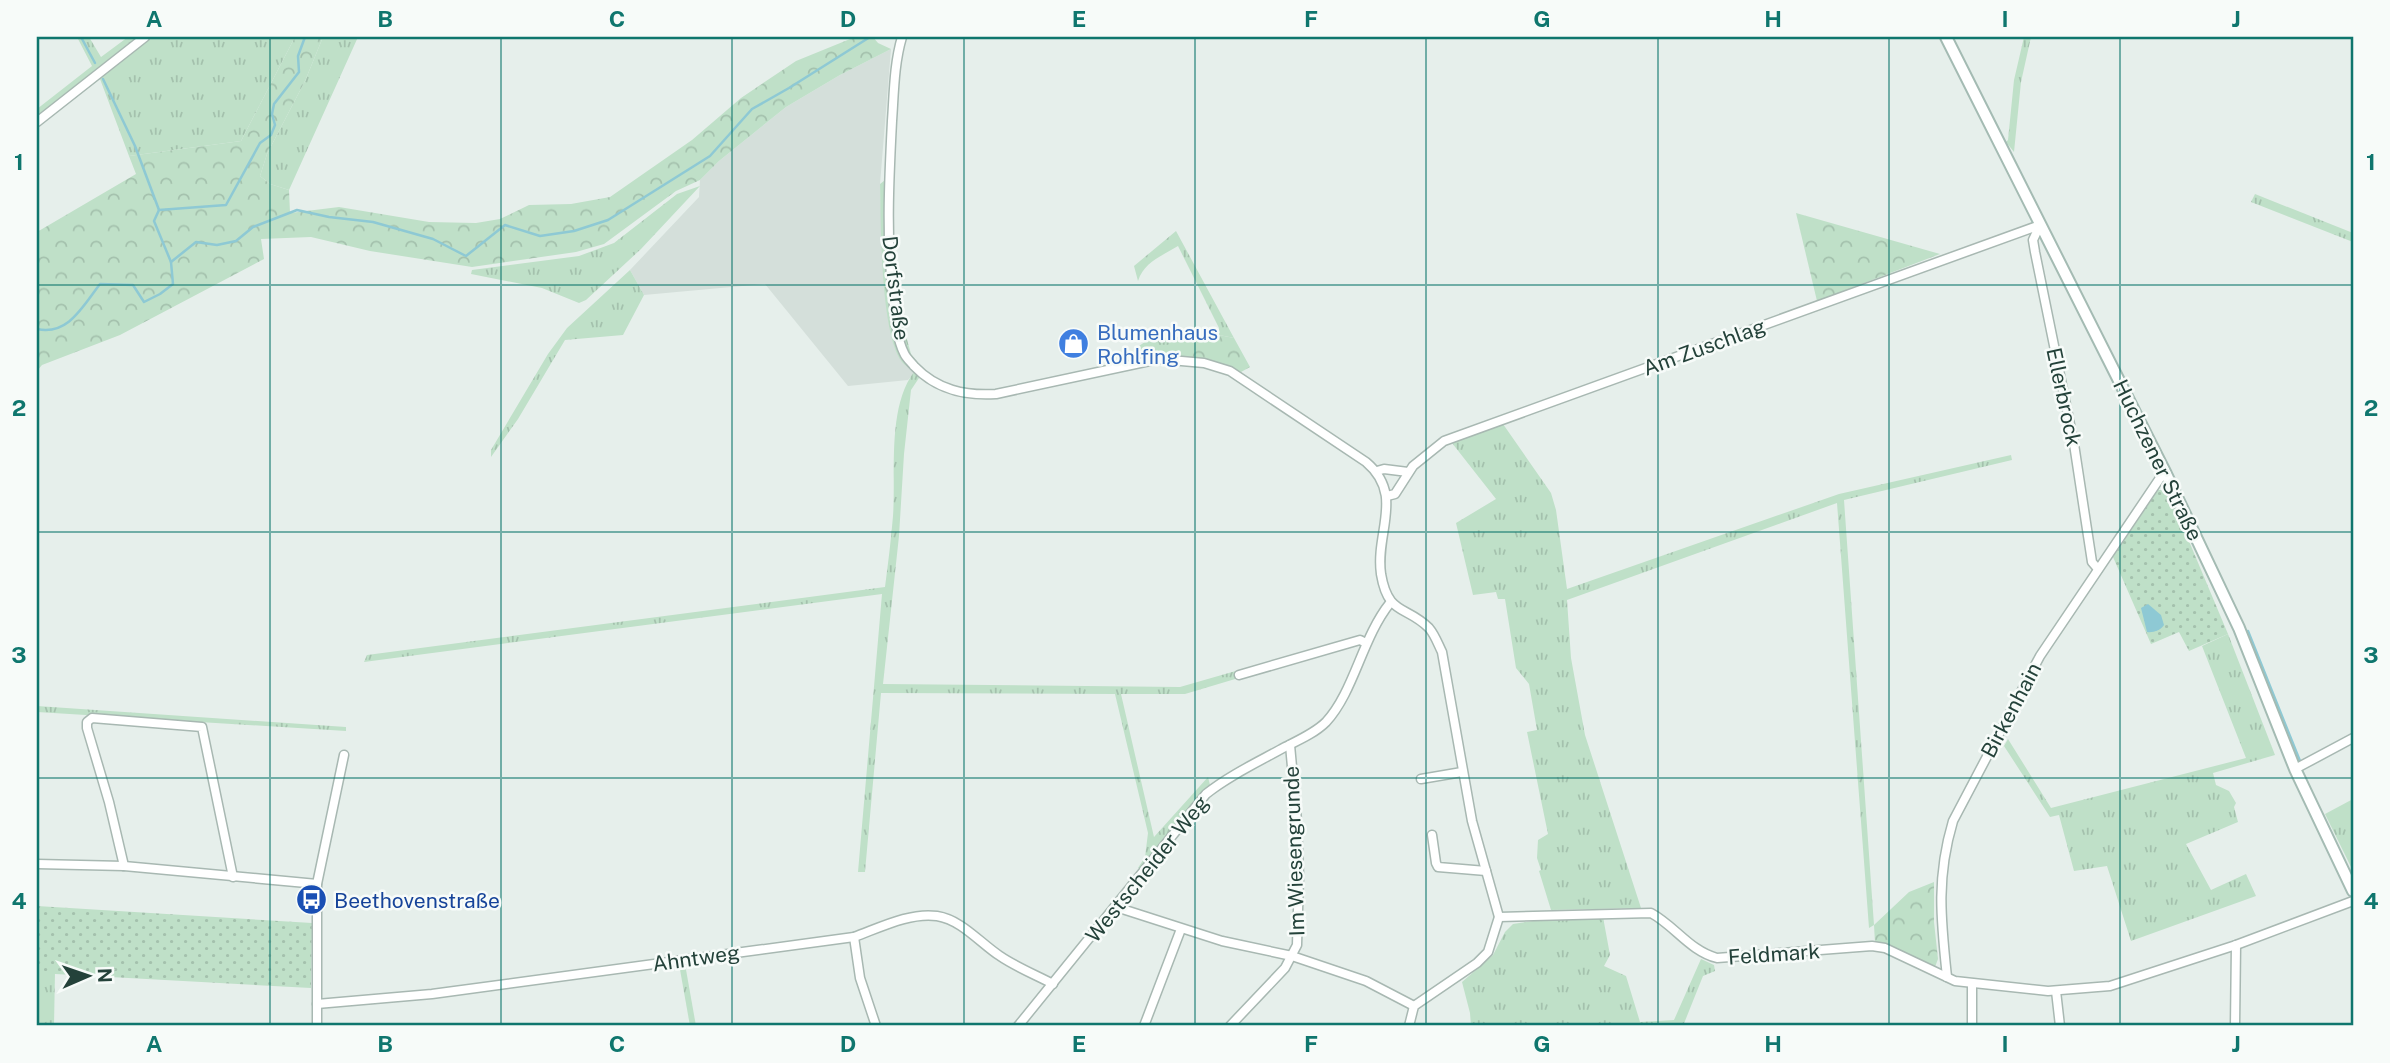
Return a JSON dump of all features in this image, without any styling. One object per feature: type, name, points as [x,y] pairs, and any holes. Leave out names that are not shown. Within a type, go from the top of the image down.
[{"type":"main road","name":"Huchzener Straße","points":[[1946,37],[2166,474],[2239,628],[2295,769],[2353,891]]},
{"type":"street","points":[[37,122],[145,37]]},
{"type":"street","name":"Dorfstraße","points":[[902,37],[896,72],[889,167],[888,259],[899,338],[905,355],[920,372],[945,388],[975,395],[996,394],[1159,359],[1204,363],[1230,371],[1377,471]]},
{"type":"street","name":"Am Zuschlag","points":[[1387,496],[1395,494],[1408,472],[1444,441],[2040,225]]},
{"type":"street","name":"Ellerbrock","points":[[2040,225],[2033,240],[2035,252],[2074,444],[2092,562],[2098,569]]},
{"type":"street","points":[[1408,472],[1384,469],[1377,471],[1387,496],[1380,555],[1381,575],[1390,603],[1428,628],[1436,638],[1441,652],[1472,821],[1499,917],[1488,952],[1414,1006],[1409,1026]]},
{"type":"street","name":"Birkenhain","points":[[1947,977],[1940,921],[1940,885],[1953,821],[2039,656],[2160,478],[2166,474]]},
{"type":"street","name":"Westscheider Weg","points":[[1018,1026],[1206,794],[1221,782],[1311,734],[1325,723],[1337,708],[1377,619],[1390,603]]},
{"type":"street","points":[[1239,675],[1360,640],[1366,643]]},
{"type":"street","points":[[124,866],[109,802],[87,729],[92,718],[202,727],[233,877]]},
{"type":"street","points":[[2295,769],[2353,738]]},
{"type":"street","name":"Im Wiesengrunde","points":[[1290,745],[1296,792],[1299,876],[1297,945],[1292,956]]},
{"type":"street","points":[[317,1026],[317,884],[344,755]]},
{"type":"street","points":[[1422,779],[1462,772]]},
{"type":"street","points":[[1432,835],[1438,867],[1486,871]]},
{"type":"street","points":[[37,863],[124,866],[317,884]]},
{"type":"street","name":"Feldmark","points":[[1499,917],[1651,914],[1665,920],[1696,949],[1717,958],[1872,946],[1885,948],[1947,977],[1972,984],[2056,990],[2110,986],[2236,945],[2353,901]]},
{"type":"street","points":[[1116,907],[1222,941],[1292,956],[1366,981],[1414,1006]]},
{"type":"street","name":"Ahntweg","points":[[317,1004],[432,994],[854,937],[905,920],[937,916],[953,921],[1001,957],[1053,985]]},
{"type":"street","points":[[1144,1026],[1181,929]]},
{"type":"street","points":[[854,937],[860,978],[876,1026]]},
{"type":"street","points":[[2235,1026],[2236,945]]},
{"type":"street","points":[[1230,1026],[1285,968],[1292,956]]},
{"type":"street","points":[[1972,984],[1972,1026]]},
{"type":"street","points":[[2056,990],[2060,1026]]},
{"type":"shaded area","points":[[891,49],[880,184],[883,268],[915,372],[908,380],[848,386],[765,284],[644,295],[630,270],[699,197],[700,180],[719,161],[786,107]]},
{"type":"green space","points":[[77,37],[89,37],[101,57],[128,37],[295,37],[241,141],[129,156],[100,79],[37,128],[37,109],[92,66]]},
{"type":"green space","points":[[295,37],[323,37],[305,81],[267,154],[260,176],[270,184],[289,190],[290,213],[339,207],[429,222],[476,223],[500,219],[529,205],[571,204],[610,197],[692,140],[741,98],[796,61],[855,37],[873,37],[878,43],[891,49],[786,107],[719,161],[700,180],[676,191],[604,244],[576,252],[472,267],[370,251],[311,237],[261,239],[264,259],[120,335],[42,365],[37,371],[37,232],[136,174],[129,156],[241,141]]},
{"type":"green space","points":[[323,37],[358,37],[289,190],[270,184],[260,176],[267,154],[305,81]]},
{"type":"green space","points":[[2024,37],[2031,37],[2021,82],[2014,152],[2006,142],[2014,80]]},
{"type":"green space","points":[[893,174],[892,241],[900,314],[911,354],[921,366],[915,372],[919,378],[911,390],[883,684],[1180,687],[1343,640],[1343,647],[1185,694],[1121,694],[1154,837],[1208,777],[1210,785],[1141,868],[1138,868],[1145,857],[1148,833],[1115,694],[881,693],[865,872],[858,872],[882,594],[364,662],[367,655],[885,587],[893,516],[896,422],[905,387],[914,372],[902,362],[895,348],[886,303],[880,184]]},
{"type":"green space","points":[[700,186],[641,249],[586,300],[579,303],[542,288],[471,274],[472,270],[579,256],[614,243],[677,194]]},
{"type":"green space","points":[[2255,194],[2353,233],[2353,242],[2251,202]]},
{"type":"green space","points":[[1796,213],[1940,254],[1817,301]]},
{"type":"green space","points":[[1176,231],[1234,338],[1219,335],[1219,328],[1178,246],[1149,264],[1138,281],[1134,266]]},
{"type":"green space","points":[[630,270],[644,295],[623,335],[565,340],[518,419],[491,457],[491,450],[548,354],[567,328]]},
{"type":"green space","points":[[1219,335],[1234,338],[1250,367],[1241,372],[1211,360],[1175,357],[1175,337]]},
{"type":"green space","points":[[1175,337],[1175,357],[1141,359],[1139,346],[1149,339]]},
{"type":"green space","points":[[1503,424],[1551,493],[1556,510],[1567,589],[1839,494],[2011,455],[2012,460],[1844,500],[1874,925],[1869,928],[1837,503],[1567,600],[1571,658],[1585,735],[1641,908],[1551,910],[1537,858],[1538,840],[1548,834],[1527,732],[1537,730],[1529,684],[1516,668],[1505,599],[1498,599],[1496,592],[1473,595],[1456,523],[1496,499],[1452,443]]},
{"type":"green space","points":[[2158,490],[2164,490],[2170,496],[2228,634],[2189,651],[2179,632],[2151,644],[2113,557]]},
{"type":"green space","points":[[2228,634],[2275,755],[2213,773],[2216,785],[2229,791],[2236,803],[2234,807],[2238,822],[2186,844],[2211,890],[2246,874],[2256,896],[2131,941],[2107,866],[2074,871],[2059,815],[2050,817],[2004,746],[2008,739],[2051,808],[2246,758],[2202,646]]},
{"type":"green space","points":[[37,706],[346,727],[346,731],[37,712]]},
{"type":"green space","points":[[2353,799],[2353,871],[2325,814]]},
{"type":"green space","points":[[1934,882],[1938,959],[1935,967],[1886,944],[1875,943],[1874,925],[1909,892]]},
{"type":"green space","points":[[37,906],[312,923],[311,988],[37,973]]},
{"type":"green space","points":[[1603,917],[1610,955],[1604,966],[1626,976],[1640,1022],[1674,1020],[1701,959],[1714,965],[1715,971],[1703,976],[1683,1026],[1471,1026],[1462,982],[1493,955],[1505,932],[1513,924],[1553,918]]},
{"type":"green space","points":[[679,964],[685,964],[696,1026],[690,1026]]},
{"type":"green space","points":[[55,972],[54,1026],[37,1026],[37,973]]},
{"type":"water","points":[[2148,604],[2161,615],[2164,625],[2152,632],[2147,632],[2141,608]]},
{"type":"waterway","points":[[81,37],[95,63]]},
{"type":"waterway","points":[[37,329],[48,330],[66,324],[81,310],[100,284],[133,285],[144,302],[173,284],[171,262],[154,221],[159,210],[226,205],[260,143],[271,135],[275,125],[272,114],[274,104],[299,72],[298,56],[305,37]]},
{"type":"waterway","points":[[171,262],[196,242],[217,245],[236,241],[253,227],[297,210],[373,222],[433,239],[466,256],[505,225],[540,236],[574,231],[608,220],[710,156],[752,109],[870,37]]},
{"type":"waterway","points":[[103,79],[135,146],[159,210]]},
{"type":"waterway","points":[[2248,631],[2300,761]]},
{"type":"place","name":"Blumenhaus Rohlfing","points":[[1074,344]]},
{"type":"place","name":"Beethovenstraße","points":[[311,900]]}]
